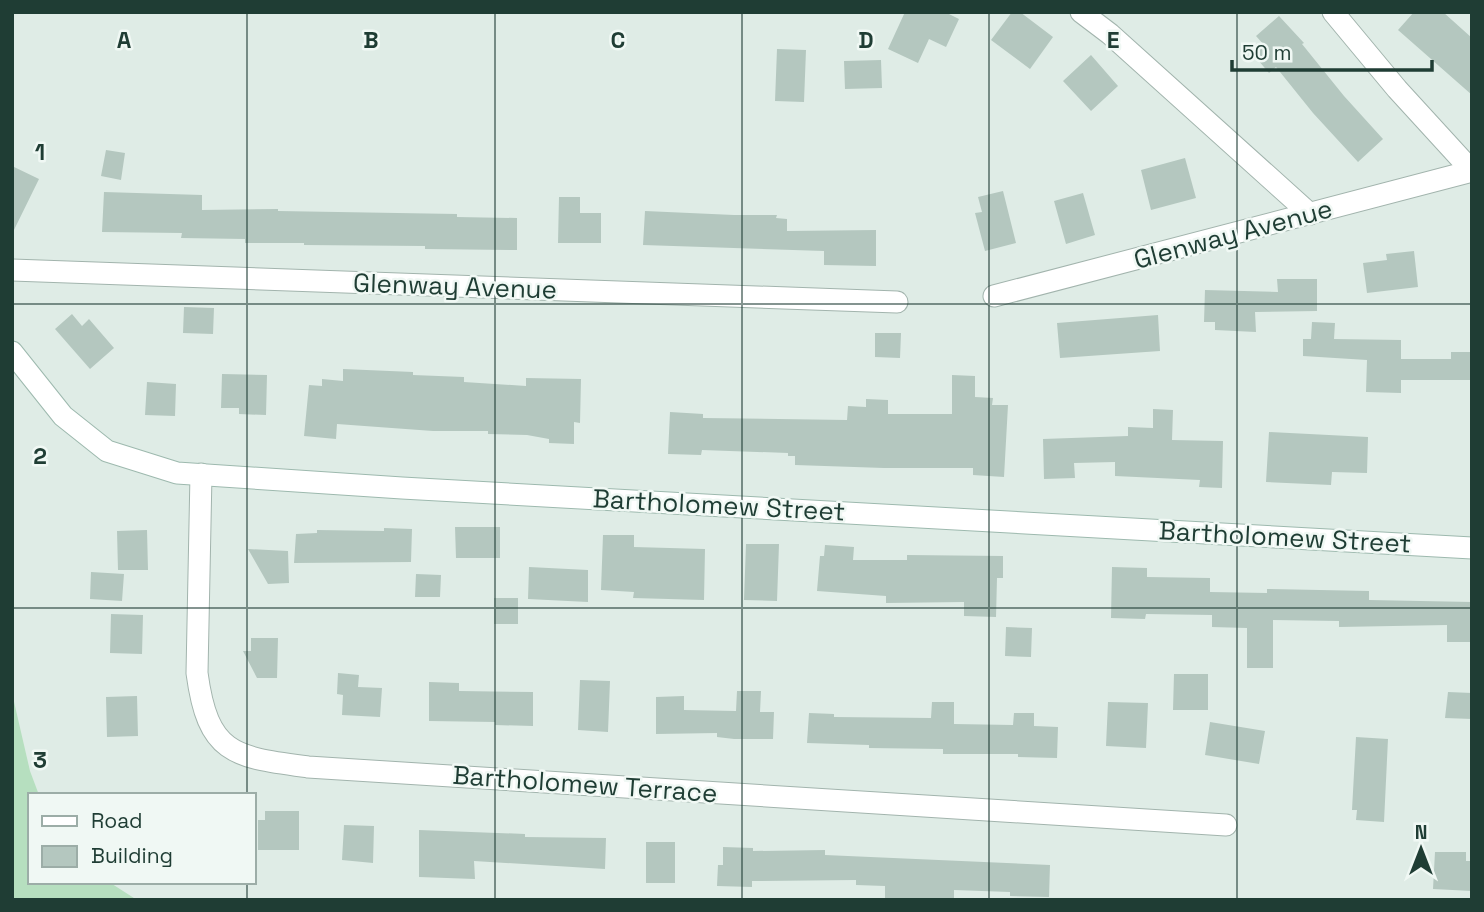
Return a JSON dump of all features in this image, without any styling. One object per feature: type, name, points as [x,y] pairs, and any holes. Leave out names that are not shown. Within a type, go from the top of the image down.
[{"type":"street","points":[[1080,12],[1110,34],[1310,214]]},
{"type":"street","points":[[1333,12],[1397,89],[1472,171]]},
{"type":"street","name":"Glenway Avenue","points":[[994,296],[1472,171]]},
{"type":"street","name":"Glenway Avenue","points":[[12,270],[897,302]]},
{"type":"street","name":"Bartholomew Street","points":[[12,352],[63,416],[107,451],[177,472],[402,488],[1472,548]]},
{"type":"street","name":"Bartholomew Terrace","points":[[201,474],[197,673],[201,703],[212,729],[226,746],[244,757],[307,767],[1226,825]]},
{"type":"green space","points":[[12,693],[30,771],[38,793],[28,793],[28,884],[112,884],[137,900],[12,900]]},
{"type":"building","points":[[905,12],[945,12],[959,19],[946,47],[929,39],[918,63],[888,49]]},
{"type":"building","points":[[1012,12],[1020,12],[1053,37],[1030,69],[991,40]]},
{"type":"building","points":[[1414,12],[1443,12],[1472,38],[1472,95],[1398,30]]},
{"type":"building","points":[[1279,16],[1383,139],[1358,162],[1276,67],[1269,73],[1253,54],[1264,45],[1256,36]]},
{"type":"building","points":[[777,49],[806,50],[804,102],[775,101]]},
{"type":"building","points":[[1091,55],[1118,86],[1091,111],[1063,81]]},
{"type":"building","points":[[881,60],[882,88],[845,89],[844,61]]},
{"type":"building","points":[[106,150],[125,153],[121,180],[101,176]]},
{"type":"building","points":[[1185,158],[1196,198],[1151,210],[1141,170]]},
{"type":"building","points":[[12,166],[39,179],[12,234]]},
{"type":"building","points":[[1003,191],[1016,243],[985,251],[975,213],[982,212],[978,197]]},
{"type":"building","points":[[104,192],[202,195],[202,210],[278,209],[517,218],[517,250],[245,243],[245,239],[181,238],[182,233],[102,232]]},
{"type":"building","points":[[1083,193],[1095,235],[1066,244],[1054,201]]},
{"type":"building","points":[[559,197],[580,197],[580,213],[601,213],[601,243],[558,243]]},
{"type":"building","points":[[645,211],[777,215],[776,218],[787,219],[787,231],[876,230],[876,266],[824,265],[824,251],[643,245]]},
{"type":"building","points":[[1414,251],[1418,287],[1367,293],[1363,263],[1387,260],[1386,254]]},
{"type":"building","points":[[1277,279],[1317,279],[1317,311],[1255,312],[1256,332],[1215,330],[1215,322],[1204,322],[1205,290],[1278,292]]},
{"type":"building","points":[[184,307],[214,308],[213,334],[183,333]]},
{"type":"building","points":[[72,314],[82,326],[89,319],[114,348],[90,369],[55,329]]},
{"type":"building","points":[[1158,315],[1160,351],[1060,358],[1057,323]]},
{"type":"building","points":[[1312,322],[1335,323],[1334,339],[1401,340],[1401,359],[1451,359],[1451,352],[1472,352],[1472,380],[1401,380],[1401,393],[1366,392],[1367,360],[1303,356],[1303,339],[1311,339]]},
{"type":"building","points":[[875,333],[901,333],[900,358],[875,357]]},
{"type":"building","points":[[343,369],[413,372],[413,375],[464,377],[464,382],[526,386],[526,378],[581,379],[580,423],[574,422],[574,444],[549,443],[549,439],[527,435],[488,434],[488,431],[433,431],[337,424],[336,439],[304,436],[309,385],[322,386],[322,379],[343,381]]},
{"type":"building","points":[[222,374],[267,375],[266,415],[239,414],[239,408],[221,408]]},
{"type":"building","points":[[952,375],[975,376],[975,397],[993,398],[992,405],[1008,405],[1004,477],[973,475],[973,468],[795,465],[795,456],[788,456],[788,453],[702,450],[701,455],[668,454],[670,412],[703,414],[703,418],[847,420],[848,406],[866,407],[866,399],[888,400],[888,414],[952,414]]},
{"type":"building","points":[[147,382],[176,384],[175,416],[145,415]]},
{"type":"building","points":[[1153,409],[1173,410],[1172,440],[1223,441],[1222,488],[1199,487],[1200,480],[1115,476],[1115,462],[1074,463],[1075,478],[1044,479],[1043,439],[1128,436],[1128,427],[1153,428]]},
{"type":"building","points":[[1269,432],[1368,437],[1367,473],[1332,472],[1331,485],[1266,482]]},
{"type":"building","points":[[455,527],[500,527],[500,558],[456,558]]},
{"type":"building","points":[[384,528],[412,529],[411,562],[294,563],[296,534],[317,533],[317,530],[384,531]]},
{"type":"building","points":[[147,530],[148,570],[118,570],[117,531]]},
{"type":"building","points":[[603,535],[634,535],[634,547],[705,549],[704,600],[633,598],[634,592],[601,590]]},
{"type":"building","points":[[746,544],[779,544],[777,601],[744,600]]},
{"type":"building","points":[[825,545],[854,547],[853,560],[907,560],[907,555],[1003,556],[1003,578],[997,578],[996,617],[964,616],[964,602],[886,603],[886,596],[817,591],[820,556],[824,556]]},
{"type":"building","points":[[248,549],[288,551],[289,583],[268,584]]},
{"type":"building","points":[[529,567],[588,570],[588,602],[528,599]]},
{"type":"building","points":[[1112,567],[1147,568],[1147,577],[1210,578],[1210,592],[1267,593],[1267,589],[1369,591],[1369,600],[1472,602],[1472,642],[1447,642],[1447,625],[1339,627],[1339,621],[1273,620],[1273,668],[1247,668],[1247,628],[1212,627],[1212,615],[1146,614],[1145,619],[1111,618]]},
{"type":"building","points":[[91,572],[124,574],[122,601],[90,599]]},
{"type":"building","points":[[416,574],[441,575],[440,597],[415,597]]},
{"type":"building","points":[[494,598],[518,598],[518,624],[494,624]]},
{"type":"building","points":[[111,614],[143,615],[142,654],[110,653]]},
{"type":"building","points":[[1006,627],[1032,628],[1031,657],[1005,656]]},
{"type":"building","points":[[251,638],[278,638],[277,678],[257,678],[243,651],[251,651]]},
{"type":"building","points":[[338,673],[359,675],[358,687],[382,688],[380,717],[342,715],[343,695],[337,694]]},
{"type":"building","points":[[1174,674],[1208,674],[1208,710],[1173,710]]},
{"type":"building","points":[[580,680],[610,681],[608,732],[578,730]]},
{"type":"building","points":[[429,682],[459,683],[459,691],[533,692],[533,726],[495,725],[495,722],[429,721]]},
{"type":"building","points":[[737,691],[761,691],[760,712],[774,712],[773,739],[734,739],[717,737],[717,733],[656,734],[656,697],[684,696],[684,710],[736,711]]},
{"type":"building","points":[[1448,692],[1472,693],[1472,719],[1445,718]]},
{"type":"building","points":[[137,696],[138,736],[107,737],[106,697]]},
{"type":"building","points":[[932,702],[954,702],[954,724],[1013,725],[1014,713],[1034,713],[1034,726],[1058,727],[1057,758],[1018,757],[1018,754],[943,754],[943,749],[869,748],[869,745],[807,743],[809,713],[834,714],[834,717],[931,718]]},
{"type":"building","points":[[1108,702],[1148,703],[1146,748],[1106,746]]},
{"type":"building","points":[[1210,722],[1265,731],[1259,764],[1205,755]]},
{"type":"building","points":[[1356,737],[1388,739],[1384,822],[1356,820],[1357,810],[1352,810]]},
{"type":"building","points":[[265,811],[299,811],[299,850],[258,850],[258,820],[265,820]]},
{"type":"building","points":[[344,825],[374,826],[373,863],[342,860]]},
{"type":"building","points":[[419,830],[525,834],[525,837],[606,838],[605,869],[474,861],[475,879],[419,877]]},
{"type":"building","points":[[646,842],[675,842],[675,883],[646,883]]},
{"type":"building","points":[[723,847],[753,848],[753,851],[825,850],[825,855],[1050,865],[1049,897],[1010,896],[1010,892],[954,890],[954,900],[885,900],[885,886],[856,885],[856,880],[752,881],[752,887],[717,886],[718,865],[723,865]]},
{"type":"building","points":[[1435,852],[1466,852],[1466,861],[1472,861],[1472,891],[1433,889]]}]
